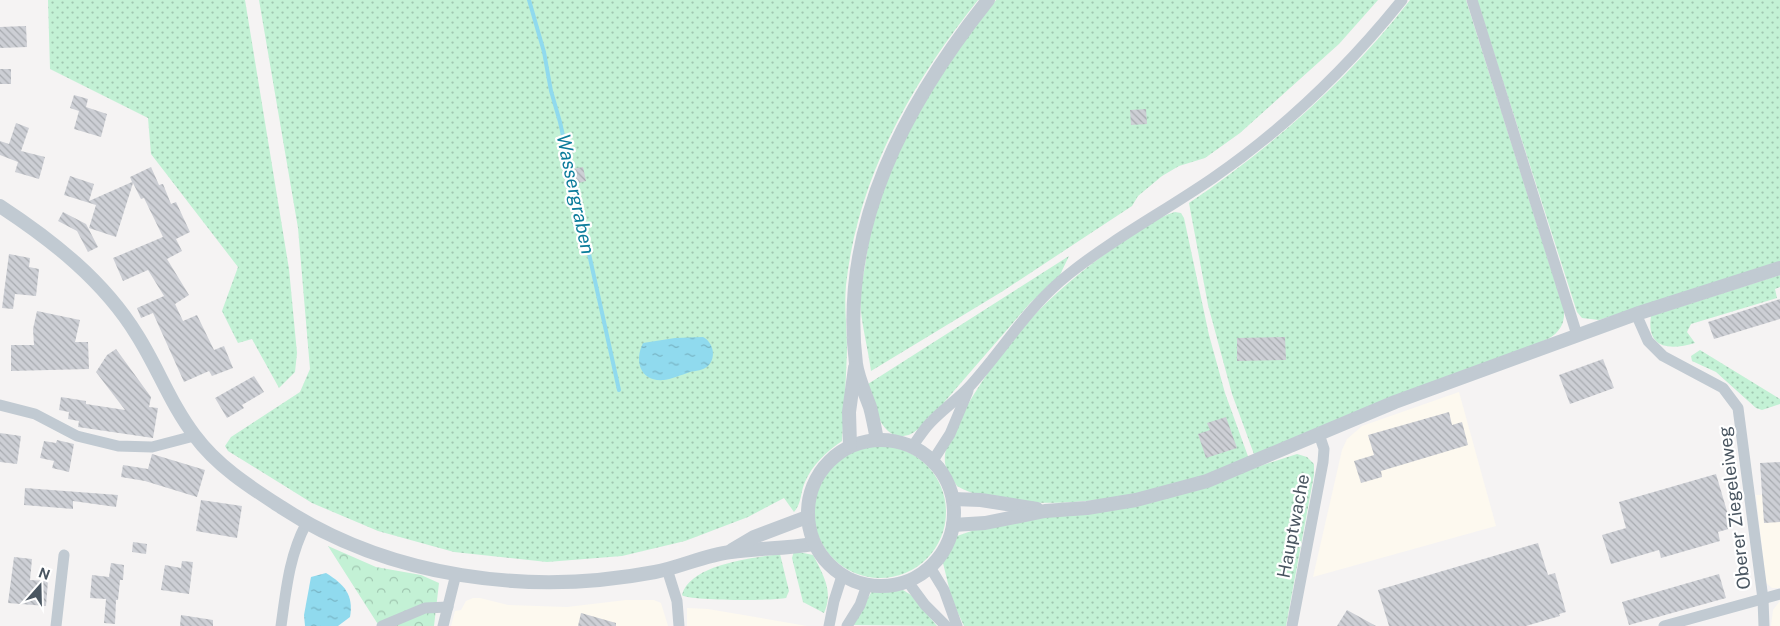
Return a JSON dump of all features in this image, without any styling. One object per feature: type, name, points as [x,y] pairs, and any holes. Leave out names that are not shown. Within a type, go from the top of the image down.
[{"type":"street","points":[[850,446],[848,412],[856,365],[854,315],[858,263],[868,217],[880,178],[894,144],[932,77],[961,34],[988,0]]},
{"type":"street","points":[[912,448],[929,424],[969,387],[1036,303],[1098,253],[1185,197],[1239,159],[1313,96],[1366,42],[1402,0]]},
{"type":"street","points":[[1472,0],[1577,335]]},
{"type":"street","points":[[0,206],[32,227],[85,271],[119,309],[137,334],[194,436],[227,470],[306,524],[375,554],[456,574],[505,581],[582,580],[668,569],[730,552],[790,548],[813,544]]},
{"type":"street","points":[[953,525],[985,523],[1045,511],[1087,508],[1166,494],[1207,481],[1395,402],[1577,335],[1780,268]]},
{"type":"street","name":"Oberer Ziegeleiweg","points":[[1636,314],[1645,336],[1663,356],[1712,380],[1729,394],[1738,408],[1763,599],[1764,626]]},
{"type":"street","points":[[856,365],[870,408],[877,440]]},
{"type":"street","points":[[932,462],[950,434],[969,387]]},
{"type":"street","points":[[0,405],[35,414],[77,436],[118,446],[152,448],[194,436]]},
{"type":"street","name":"Hauptwache","points":[[1292,626],[1323,462],[1324,449],[1319,434]]},
{"type":"street","points":[[877,440],[895,442],[912,448],[932,462],[943,474],[953,499],[953,525],[948,543],[930,567],[908,582],[882,586],[867,585],[842,576],[824,559],[813,544],[807,517],[810,493],[815,480],[823,468],[837,454],[850,446],[877,440]]},
{"type":"street","points":[[953,499],[981,500],[1045,511]]},
{"type":"street","points":[[730,552],[754,537],[807,517]]},
{"type":"street","points":[[281,626],[289,570],[296,542],[306,524]]},
{"type":"street","points":[[56,626],[64,555]]},
{"type":"street","points":[[930,567],[944,590],[957,626]]},
{"type":"street","points":[[668,569],[677,601],[679,626]]},
{"type":"street","points":[[443,626],[456,574]]},
{"type":"street","points":[[829,626],[842,576]]},
{"type":"street","points":[[908,582],[925,605],[946,626]]},
{"type":"street","points":[[847,626],[860,605],[867,585]]},
{"type":"street","points":[[1664,626],[1780,594]]},
{"type":"street","points":[[382,626],[425,608],[448,607]]},
{"type":"shaded area","points":[[1459,392],[1496,526],[1313,577],[1342,450],[1347,439],[1362,426]]},
{"type":"shaded area","points":[[1780,494],[1780,588],[1772,588],[1766,583],[1756,495]]},
{"type":"shaded area","points":[[473,598],[508,605],[567,607],[626,600],[654,600],[661,603],[668,626],[451,626],[455,611],[461,610],[466,601]]},
{"type":"shaded area","points":[[1780,601],[1780,626],[1771,626],[1773,610]]},
{"type":"shaded area","points":[[687,608],[708,609],[807,626],[687,626]]},
{"type":"green space","points":[[48,0],[245,0],[289,269],[297,353],[295,372],[279,388],[252,339],[238,343],[222,311],[238,267],[151,154],[148,118],[50,69]]},
{"type":"green space","points":[[259,0],[978,0],[931,65],[910,99],[891,134],[875,170],[862,207],[852,245],[846,285],[847,350],[842,441],[816,464],[803,486],[794,512],[784,498],[748,517],[685,541],[622,556],[547,562],[454,552],[378,531],[312,503],[228,451],[225,446],[231,437],[300,392],[310,369],[298,228]]},
{"type":"green space","points":[[996,0],[1378,0],[1339,44],[1240,133],[1205,158],[1179,166],[1162,176],[1138,196],[1132,206],[1003,291],[871,371],[860,296],[872,229],[882,193],[895,158],[930,91],[951,59]]},
{"type":"green space","points":[[1410,0],[1466,0],[1564,310],[1563,323],[1559,330],[1548,339],[1255,457],[1232,394],[1208,305],[1189,203],[1250,159],[1307,110],[1361,57]]},
{"type":"green space","points":[[1477,0],[1780,0],[1780,262],[1599,320],[1582,318],[1577,312]]},
{"type":"green space","points":[[1175,212],[1181,213],[1184,218],[1209,335],[1225,393],[1249,459],[1178,485],[1155,491],[1097,500],[1035,503],[1005,500],[979,495],[957,486],[948,472],[945,463],[946,448],[959,419],[999,357],[1035,315],[1075,277],[1148,225],[1161,217]]},
{"type":"green space","points":[[1069,256],[1058,279],[1031,302],[927,422],[911,434],[901,436],[892,434],[886,428],[880,421],[868,384]]},
{"type":"green space","points":[[1780,275],[1780,287],[1775,289],[1777,298],[1691,324],[1687,332],[1695,343],[1677,347],[1662,345],[1652,336],[1650,327],[1651,316]]},
{"type":"green space","points":[[1700,350],[1780,399],[1780,404],[1762,410],[1756,408],[1716,372],[1692,361],[1691,356]]},
{"type":"green space","points":[[880,446],[893,447],[905,451],[927,465],[941,487],[945,499],[945,525],[941,537],[927,559],[905,573],[893,577],[880,578],[867,577],[855,573],[833,559],[819,537],[815,525],[814,512],[815,499],[819,487],[833,465],[855,451],[867,447]]},
{"type":"green space","points":[[1297,454],[1307,457],[1314,464],[1314,475],[1286,626],[964,626],[952,600],[943,563],[957,536],[980,528],[1260,466]]},
{"type":"green space","points":[[328,546],[376,567],[421,575],[439,583],[434,626],[379,626]]},
{"type":"green space","points":[[794,551],[813,555],[820,569],[828,590],[827,605],[824,613],[803,602],[792,558]]},
{"type":"green space","points":[[780,554],[789,591],[786,598],[714,599],[682,595],[687,585],[709,569],[724,564]]},
{"type":"green space","points":[[903,590],[911,595],[937,626],[853,625],[872,591]]},
{"type":"water","points":[[703,337],[709,342],[713,350],[711,362],[708,366],[664,380],[649,378],[641,369],[639,357],[643,343],[675,338]]},
{"type":"water","points":[[326,573],[343,586],[349,596],[350,617],[338,626],[305,626],[304,615],[311,577]]},
{"type":"building","points":[[26,26],[27,47],[0,48],[0,27]]},
{"type":"building","points":[[0,69],[11,69],[11,84],[0,84]]},
{"type":"building","points":[[74,95],[88,99],[86,107],[107,114],[101,137],[74,129],[79,111],[70,108]]},
{"type":"building","points":[[1146,109],[1147,124],[1131,125],[1130,110]]},
{"type":"building","points":[[16,123],[29,128],[21,151],[45,157],[39,179],[15,172],[18,162],[0,155],[0,141],[9,144]]},
{"type":"building","points":[[151,167],[159,185],[163,184],[171,204],[176,202],[190,232],[176,239],[182,251],[167,259],[189,295],[175,304],[183,321],[197,315],[214,350],[224,346],[233,368],[212,376],[209,371],[184,382],[153,313],[141,318],[137,308],[164,296],[148,270],[123,281],[113,258],[163,237],[144,198],[141,199],[133,183],[116,237],[89,228],[96,205],[64,195],[70,176],[94,184],[89,201],[132,182],[130,177]]},
{"type":"building","points":[[583,167],[586,181],[575,184],[572,169]]},
{"type":"building","points":[[63,212],[86,224],[98,247],[88,252],[77,231],[58,221]]},
{"type":"building","points":[[9,254],[30,258],[29,267],[39,269],[36,296],[15,294],[13,309],[2,308]]},
{"type":"building","points":[[1780,299],[1780,319],[1714,339],[1708,322]]},
{"type":"building","points":[[37,311],[80,320],[75,342],[88,342],[89,369],[11,371],[11,345],[34,345],[33,329]]},
{"type":"building","points":[[1285,337],[1286,360],[1237,361],[1237,338]]},
{"type":"building","points":[[116,349],[151,397],[149,407],[158,408],[153,438],[78,427],[79,421],[68,419],[69,412],[59,410],[61,397],[86,401],[86,404],[125,410],[96,372],[107,355]]},
{"type":"building","points":[[1603,359],[1614,388],[1570,404],[1559,375]]},
{"type":"building","points":[[254,376],[264,392],[242,405],[244,408],[227,418],[215,398]]},
{"type":"building","points":[[1449,412],[1452,425],[1462,422],[1468,445],[1381,471],[1382,477],[1361,483],[1354,461],[1374,455],[1368,435]]},
{"type":"building","points":[[1226,417],[1237,448],[1206,458],[1198,434],[1210,430],[1207,423]]},
{"type":"building","points":[[0,433],[21,436],[17,464],[0,462]]},
{"type":"building","points":[[57,440],[74,444],[69,472],[52,468],[54,461],[40,458],[44,441],[56,443]]},
{"type":"building","points":[[152,454],[205,470],[197,497],[145,481],[121,477],[123,465],[148,469]]},
{"type":"building","points":[[1780,462],[1780,522],[1764,523],[1760,463]]},
{"type":"building","points":[[1716,474],[1732,528],[1718,532],[1720,541],[1661,558],[1659,550],[1611,564],[1602,535],[1626,528],[1619,502]]},
{"type":"building","points":[[25,488],[118,495],[116,507],[73,501],[73,509],[24,505]]},
{"type":"building","points":[[201,500],[242,506],[237,538],[196,531]]},
{"type":"building","points":[[133,542],[147,544],[146,554],[132,552]]},
{"type":"building","points":[[1538,543],[1548,575],[1555,573],[1566,612],[1559,614],[1560,616],[1526,626],[1389,626],[1378,590]]},
{"type":"building","points":[[14,557],[32,559],[30,580],[48,581],[46,606],[8,603]]},
{"type":"building","points":[[182,561],[193,562],[189,594],[161,590],[165,565],[181,568]]},
{"type":"building","points":[[111,563],[124,565],[123,580],[120,580],[118,600],[116,600],[115,624],[104,623],[106,599],[90,598],[92,575],[109,577]]},
{"type":"building","points":[[1719,574],[1726,598],[1629,625],[1622,602]]},
{"type":"building","points":[[1347,610],[1376,626],[1337,626]]},
{"type":"building","points":[[581,613],[616,623],[616,626],[578,626]]},
{"type":"building","points":[[181,615],[213,620],[213,626],[180,626]]},
{"type":"waterway","name":"Wassergraben","points":[[529,0],[544,52],[551,91],[560,122],[619,390]]}]
